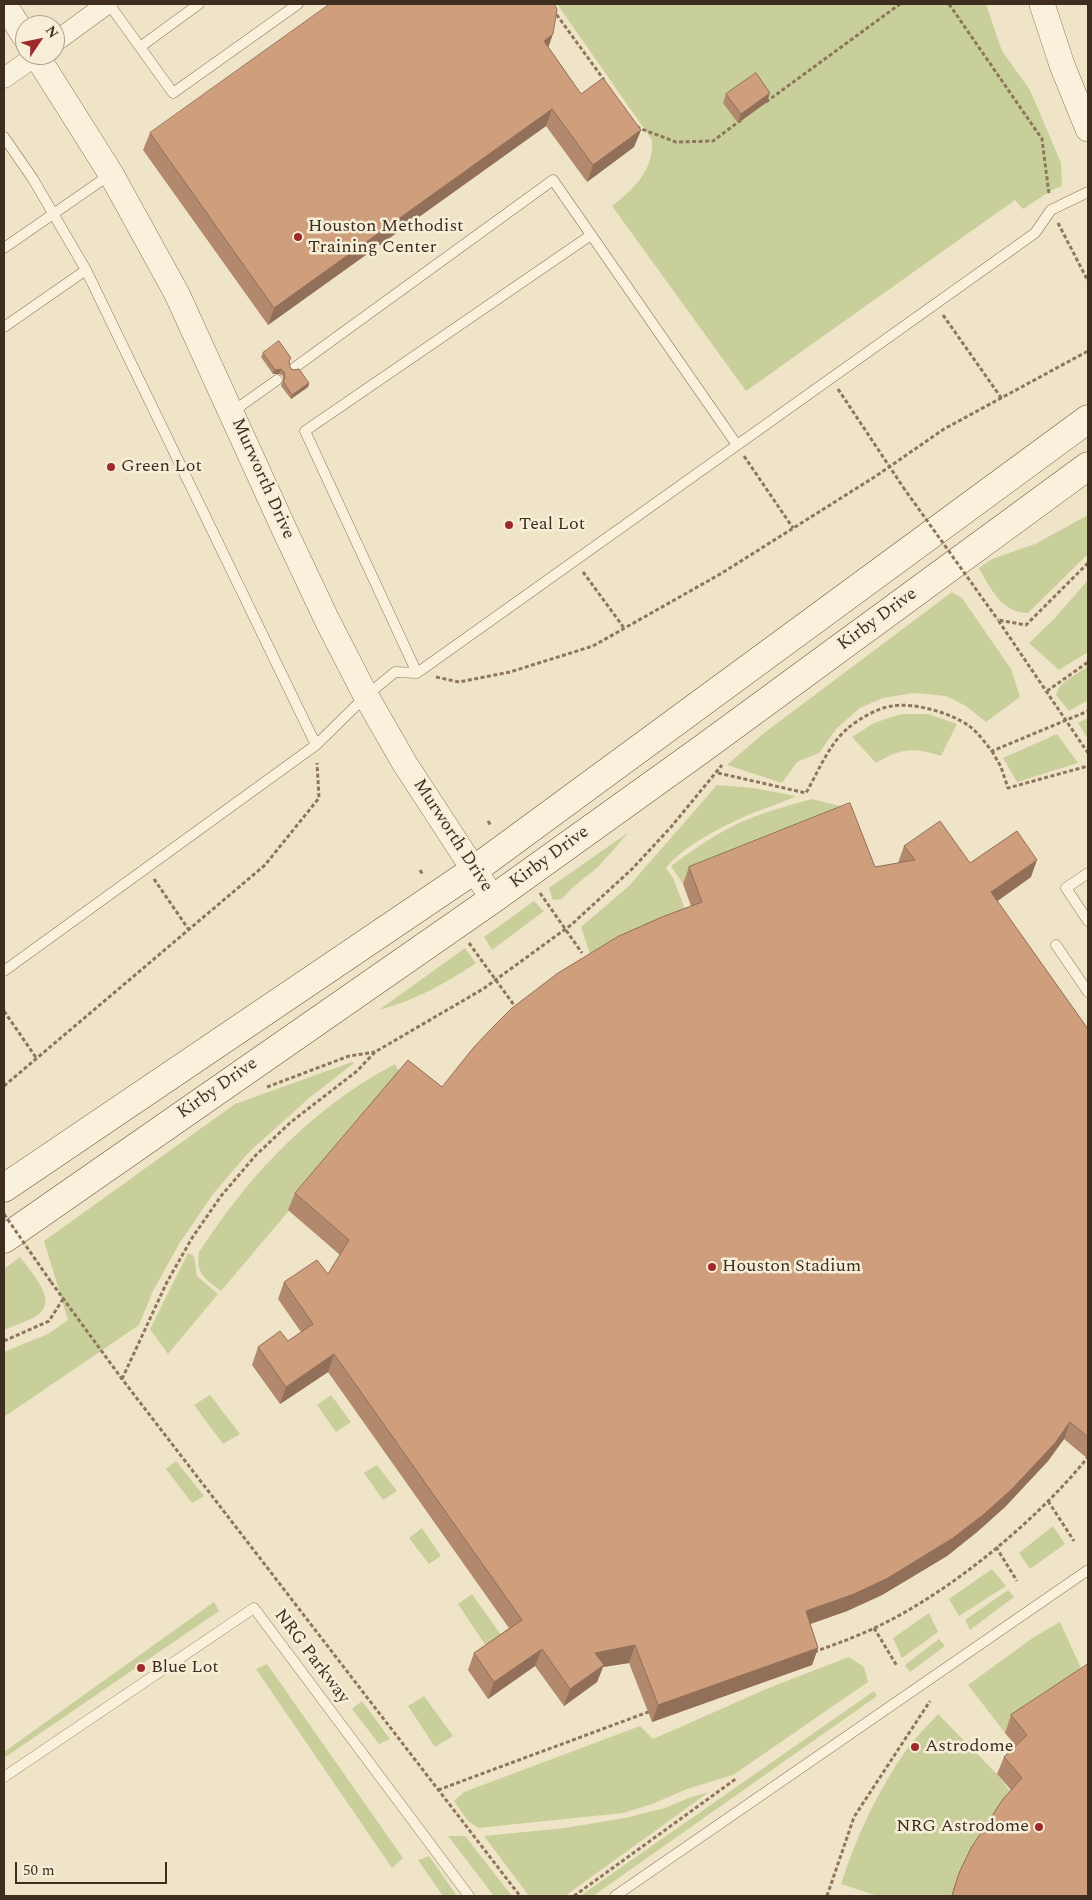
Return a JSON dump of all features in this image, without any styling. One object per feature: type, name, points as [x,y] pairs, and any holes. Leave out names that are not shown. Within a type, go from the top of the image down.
[{"type":"main road","name":"Kirby Drive","points":[[4,1188],[474,870],[1088,419]]},
{"type":"main road","name":"Kirby Drive","points":[[4,1238],[493,899],[1088,466]]},
{"type":"main road","points":[[844,598],[866,629]]},
{"type":"main road","points":[[133,1101],[155,1133]]},
{"type":"street","points":[[4,4],[15,21]]},
{"type":"street","points":[[65,35],[108,4]]},
{"type":"street","points":[[1042,4],[1062,65],[1088,129]]},
{"type":"street","points":[[4,78],[22,65]]},
{"type":"street","name":"Murworth Drive","points":[[42,65],[110,174],[178,294],[293,549],[366,696],[405,764],[493,899]]},
{"type":"lane","points":[[108,4],[173,93],[298,4]]},
{"type":"lane","points":[[140,47],[198,4]]},
{"type":"lane","points":[[4,138],[34,179],[86,270],[316,745]]},
{"type":"lane","points":[[4,248],[110,174]]},
{"type":"lane","points":[[294,368],[553,180],[737,445]]},
{"type":"lane","points":[[4,971],[316,745],[366,696],[395,672],[416,673],[1035,233],[1051,210],[1088,192]]},
{"type":"lane","points":[[416,673],[305,431],[591,234]]},
{"type":"lane","points":[[4,327],[86,270]]},
{"type":"lane","points":[[232,412],[277,380]]},
{"type":"lane","points":[[1088,873],[1066,888],[1088,921]]},
{"type":"lane","points":[[1056,945],[1088,992]]},
{"type":"lane","points":[[615,1896],[1088,1570]]},
{"type":"lane","name":"NRG Parkway","points":[[4,1777],[254,1608],[469,1896]]},
{"type":"path","points":[[549,4],[605,82]]},
{"type":"path","points":[[760,106],[900,4]]},
{"type":"path","points":[[949,4],[1042,139],[1051,210],[1087,275],[1088,281]]},
{"type":"path","points":[[633,121],[639,128],[676,142],[713,141],[744,118]]},
{"type":"path","points":[[935,304],[1002,398]]},
{"type":"path","points":[[416,673],[459,682],[510,672],[593,646],[722,573],[890,467],[944,429],[1088,351]]},
{"type":"path","points":[[831,378],[903,487],[998,620],[1088,753]]},
{"type":"path","points":[[737,445],[793,528]]},
{"type":"path","points":[[575,560],[624,628]]},
{"type":"path","points":[[998,620],[1026,625],[1088,563]]},
{"type":"path","points":[[1047,691],[1088,662]]},
{"type":"path","points":[[717,772],[806,792],[834,745],[848,728],[871,713],[893,706],[924,708],[948,715],[970,726],[992,751],[1001,767],[1008,788],[1088,766]]},
{"type":"path","points":[[992,751],[1088,711]]},
{"type":"path","points":[[4,1086],[265,865],[319,798],[316,745]]},
{"type":"path","points":[[122,1378],[167,1282],[192,1238],[221,1196],[256,1156],[291,1122],[357,1071],[375,1052],[452,1008],[496,980],[566,929],[632,869],[717,772],[726,759]]},
{"type":"path","points":[[488,821],[491,826]]},
{"type":"path","points":[[146,868],[189,930]]},
{"type":"path","points":[[420,870],[423,875]]},
{"type":"path","points":[[535,887],[582,953]]},
{"type":"path","points":[[464,936],[514,1005]]},
{"type":"path","points":[[4,1011],[37,1059]]},
{"type":"path","points":[[265,1088],[349,1056],[375,1052]]},
{"type":"path","points":[[4,1214],[63,1300],[122,1378],[520,1896]]},
{"type":"path","points":[[4,1341],[49,1321],[63,1300]]},
{"type":"path","points":[[806,1654],[862,1634],[905,1612],[951,1583],[996,1547],[1048,1501],[1088,1457]]},
{"type":"path","points":[[1048,1501],[1074,1541]]},
{"type":"path","points":[[996,1547],[1018,1581]]},
{"type":"path","points":[[874,1628],[897,1666]]},
{"type":"path","points":[[827,1896],[854,1817],[930,1701]]},
{"type":"path","points":[[438,1790],[658,1709]]},
{"type":"path","points":[[574,1896],[737,1778]]},
{"type":"green space","points":[[557,4],[986,4],[1002,51],[1030,90],[1061,163],[1062,186],[1052,190],[1023,209],[1015,200],[746,391],[612,206],[635,186],[646,170],[652,151],[652,140]]},
{"type":"green space","points":[[1088,515],[1088,554],[1028,613],[1011,609],[992,591],[979,568],[992,559],[1035,544]]},
{"type":"green space","points":[[1088,580],[1088,652],[1059,670],[1029,643],[1053,620]]},
{"type":"green space","points":[[952,592],[962,598],[1011,669],[1020,697],[986,722],[966,706],[946,696],[914,693],[883,698],[860,708],[837,728],[819,753],[797,762],[782,783],[727,765],[764,733]]},
{"type":"green space","points":[[1088,666],[1088,700],[1069,711],[1056,695],[1058,690],[1061,685]]},
{"type":"green space","points":[[901,714],[928,714],[957,724],[941,756],[923,751],[907,750],[893,754],[876,763],[852,737],[874,723]]},
{"type":"green space","points":[[1088,718],[1088,739],[1078,723]]},
{"type":"green space","points":[[1057,734],[1078,763],[1017,782],[1003,758]]},
{"type":"green space","points":[[717,785],[753,788],[796,796],[727,825],[704,837],[683,852],[666,868],[673,878],[688,917],[592,960],[581,927],[629,886]]},
{"type":"green space","points":[[812,799],[848,808],[683,884],[671,866],[705,842],[737,824],[768,812]]},
{"type":"green space","points":[[629,832],[598,867],[572,888],[562,899],[553,900],[549,888]]},
{"type":"green space","points":[[534,901],[544,911],[492,950],[484,937]]},
{"type":"green space","points":[[465,948],[476,963],[429,991],[379,1010]]},
{"type":"green space","points":[[352,1062],[354,1063],[308,1099],[248,1153],[213,1194],[179,1244],[153,1291],[139,1325],[4,1417],[4,1352],[48,1334],[68,1320],[44,1241],[235,1104]]},
{"type":"green space","points":[[395,1064],[402,1077],[221,1291],[211,1283],[200,1271],[199,1252],[253,1179],[309,1123],[350,1091]]},
{"type":"green space","points":[[188,1253],[194,1256],[197,1276],[218,1294],[168,1354],[150,1329]]},
{"type":"green space","points":[[20,1257],[44,1293],[44,1308],[39,1314],[27,1321],[4,1330],[4,1269]]},
{"type":"green space","points":[[210,1395],[240,1434],[223,1444],[194,1405]]},
{"type":"green space","points":[[331,1395],[351,1422],[336,1432],[317,1405]]},
{"type":"green space","points":[[176,1461],[204,1496],[192,1503],[166,1469]]},
{"type":"green space","points":[[377,1465],[397,1491],[383,1500],[364,1473]]},
{"type":"green space","points":[[1053,1526],[1065,1544],[1030,1569],[1019,1553]]},
{"type":"green space","points":[[422,1528],[441,1556],[429,1564],[409,1538]]},
{"type":"green space","points":[[992,1569],[1006,1586],[959,1616],[949,1599]]},
{"type":"green space","points":[[1008,1590],[1014,1597],[970,1630],[965,1620]]},
{"type":"green space","points":[[472,1594],[504,1639],[488,1649],[458,1604]]},
{"type":"green space","points":[[214,1602],[219,1611],[4,1758],[4,1752]]},
{"type":"green space","points":[[929,1613],[938,1632],[902,1658],[893,1638]]},
{"type":"green space","points":[[1060,1622],[1086,1679],[1005,1733],[968,1685],[1034,1637]]},
{"type":"green space","points":[[939,1639],[945,1646],[910,1672],[905,1665]]},
{"type":"green space","points":[[849,1657],[864,1667],[868,1682],[733,1775],[687,1789],[652,1804],[623,1813],[478,1828],[468,1821],[454,1801],[464,1792],[640,1726],[653,1739],[771,1687]]},
{"type":"green space","points":[[267,1664],[403,1858],[392,1868],[256,1669]]},
{"type":"green space","points":[[874,1691],[877,1696],[593,1896],[580,1896]]},
{"type":"green space","points":[[424,1696],[453,1736],[435,1747],[408,1706]]},
{"type":"green space","points":[[362,1701],[390,1739],[379,1744],[352,1709]]},
{"type":"green space","points":[[938,1714],[997,1774],[1014,1797],[953,1890],[951,1896],[878,1896],[841,1884],[861,1831],[887,1780],[907,1749]]},
{"type":"green space","points":[[709,1792],[565,1896],[529,1896],[484,1836],[565,1828],[625,1818],[665,1808]]},
{"type":"green space","points":[[448,1836],[465,1836],[512,1896],[494,1896]]},
{"type":"green space","points":[[429,1856],[457,1896],[443,1896],[418,1860]]},
{"type":"building","name":"Houston Methodist Training Center","points":[[330,4],[554,4],[557,9],[553,34],[544,41],[581,94],[603,78],[641,130],[593,165],[552,109],[274,308],[150,133]]},
{"type":"building","points":[[756,73],[770,93],[741,114],[726,94]]},
{"type":"building","points":[[279,341],[291,358],[289,361],[290,367],[293,370],[299,369],[309,383],[292,395],[283,381],[285,378],[284,372],[281,369],[275,370],[263,353]]},
{"type":"building","name":"Houston Stadium","points":[[850,803],[875,867],[915,860],[904,846],[940,821],[970,863],[1017,831],[1037,860],[991,892],[1088,1029],[1088,1437],[1070,1422],[1055,1443],[1011,1490],[953,1538],[888,1578],[854,1594],[806,1611],[818,1648],[658,1705],[635,1645],[595,1653],[604,1665],[570,1689],[542,1649],[494,1682],[474,1653],[522,1620],[334,1354],[286,1387],[258,1347],[280,1331],[288,1341],[313,1324],[284,1282],[317,1260],[328,1274],[349,1240],[295,1193],[408,1060],[442,1087],[474,1047],[512,1008],[558,973],[619,936],[702,902],[689,867]]},
{"type":"building","name":"NRG Astrodome","points":[[1088,1664],[1088,1896],[952,1896],[959,1873],[971,1848],[1003,1799],[1022,1778],[1004,1757],[1027,1735],[1011,1715]]},
{"type":"place","name":"Houston Methodist Training Center","points":[[298,237]]},
{"type":"place","name":"Green Lot","points":[[111,467]]},
{"type":"place","name":"Teal Lot","points":[[509,525]]},
{"type":"place","name":"Houston Stadium","points":[[712,1267]]},
{"type":"place","name":"Blue Lot","points":[[141,1668]]},
{"type":"place","name":"Astrodome","points":[[915,1747]]},
{"type":"place","name":"NRG Astrodome","points":[[1039,1827]]}]
